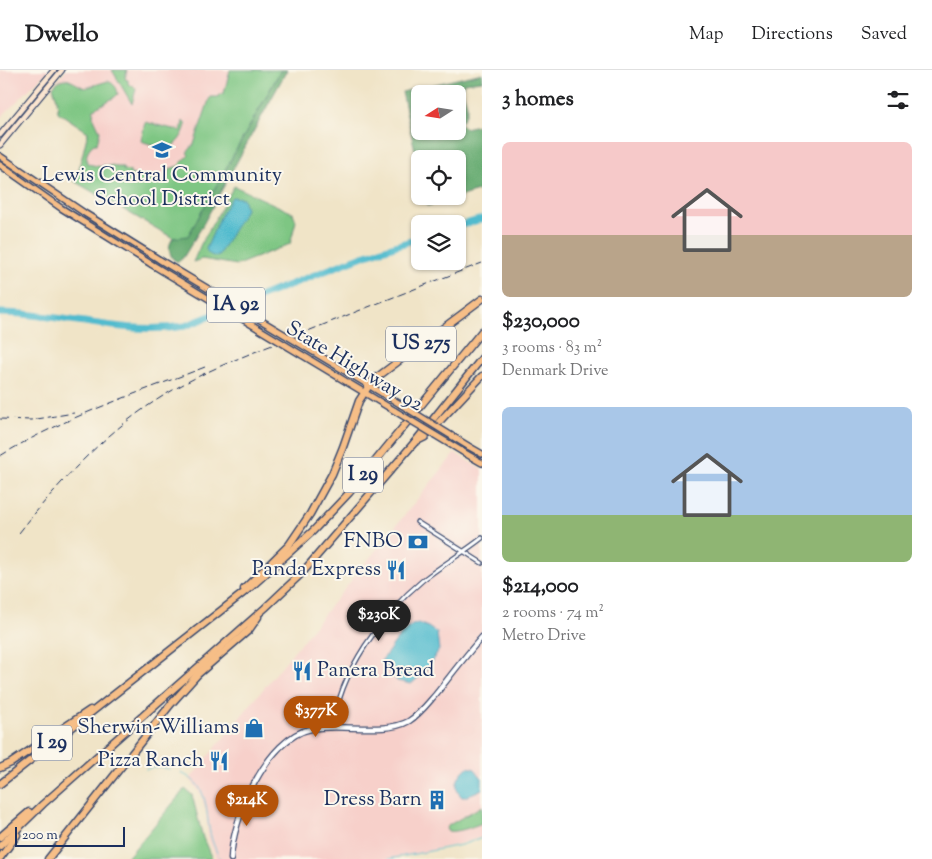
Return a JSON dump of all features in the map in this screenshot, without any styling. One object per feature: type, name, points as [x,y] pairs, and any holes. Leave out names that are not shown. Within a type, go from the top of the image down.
[{"type":"highway","name":"US 275","points":[[365,393],[372,381],[482,299]]},
{"type":"highway","name":"I 29","points":[[0,784],[229,604],[282,560],[313,531],[349,493],[482,331]]},
{"type":"highway","name":"I 29","points":[[0,846],[43,804],[302,573],[414,443],[482,358]]},
{"type":"highway","points":[[414,443],[425,437],[482,376]]},
{"type":"highway","points":[[229,604],[289,545],[310,514],[332,474],[360,401],[365,393]]},
{"type":"highway","points":[[48,859],[170,704],[198,674],[249,630],[265,608]]},
{"type":"highway","points":[[0,768],[11,763],[83,713],[105,702]]},
{"type":"highway","points":[[0,837],[62,787]]},
{"type":"highway","points":[[0,858],[43,804]]},
{"type":"main road","points":[[0,135],[54,70]]},
{"type":"main road","points":[[0,146],[60,70]]},
{"type":"main road","name":"State Highway 92","points":[[0,156],[86,214],[160,260],[482,454]]},
{"type":"main road","name":"State Highway 92","points":[[0,165],[61,208],[151,264],[482,464]]},
{"type":"street","points":[[417,522],[482,563]]},
{"type":"street","points":[[334,728],[337,707],[343,689],[358,658],[376,630],[413,589],[438,568],[482,538]]},
{"type":"street","points":[[232,859],[233,842],[238,823],[259,774],[268,761],[286,742],[303,731],[316,728],[391,726],[408,722],[424,708],[482,637]]},
{"type":"shaded area","points":[[0,70],[49,70],[0,118]]},
{"type":"shaded area","name":"Lewis Central Community School District","points":[[66,70],[283,70],[187,247],[71,180],[79,167],[87,132],[61,115],[52,87]]},
{"type":"shaded area","points":[[455,453],[482,470],[482,837],[392,859],[216,859],[208,839],[206,813],[201,794],[190,779]]},
{"type":"green space","points":[[112,70],[127,70],[125,79],[128,80],[128,85],[136,89],[132,104]]},
{"type":"green space","points":[[230,70],[281,70],[188,237],[173,238],[72,180],[79,169],[88,132],[58,112],[57,99],[53,87],[57,82],[64,79],[85,88],[108,81],[117,89],[118,94],[115,97],[94,109],[93,116],[100,131],[97,144],[94,144],[87,153],[88,164],[102,167],[103,165],[112,165],[123,167],[123,170],[130,171],[130,174],[166,183],[169,169],[178,166],[189,155],[187,153],[194,144],[210,97],[218,97],[224,93]]},
{"type":"green space","points":[[281,70],[287,70],[200,230],[183,258],[178,262],[173,259],[170,253],[169,246],[171,241],[173,238],[188,236]]},
{"type":"green space","points":[[482,73],[482,81],[464,83],[463,85],[431,85]]},
{"type":"green space","points":[[411,90],[411,132],[402,92]]},
{"type":"green space","points":[[183,121],[186,125],[183,133],[179,140],[169,148],[165,149],[141,141],[145,122],[181,131]]},
{"type":"green space","points":[[482,124],[482,190],[466,195],[466,150],[415,150],[413,140],[466,140],[466,128]]},
{"type":"green space","points":[[234,186],[293,213],[296,221],[290,244],[237,265],[202,259],[193,262],[201,244]]},
{"type":"green space","points":[[185,789],[192,795],[203,838],[212,859],[126,859]]},
{"type":"green space","points":[[482,806],[482,823],[469,828],[447,831],[446,828],[449,825]]},
{"type":"water","points":[[232,197],[243,198],[246,209],[218,256],[212,256],[206,249],[222,213]]},
{"type":"water","points":[[418,623],[437,633],[439,650],[424,673],[411,684],[397,681],[381,661],[402,634],[412,625]]},
{"type":"water","points":[[468,767],[475,769],[482,778],[482,789],[462,797],[457,789],[457,785],[459,777]]},
{"type":"waterway","points":[[466,224],[482,219]]},
{"type":"waterway","points":[[0,313],[46,316],[138,328],[185,326],[363,256],[411,241]]},
{"type":"waterway","points":[[146,769],[159,767],[170,769]]},
{"type":"waterway","points":[[181,773],[197,784],[201,791],[206,806],[211,836],[220,859]]},
{"type":"waterway","points":[[389,859],[461,845],[482,838]]},
{"type":"railway","points":[[19,533],[53,492],[89,454],[129,420],[173,390],[244,356],[482,263]]},
{"type":"railway","points":[[0,456],[49,429],[205,367]]},
{"type":"railway","points":[[0,419],[31,420],[74,413]]},
{"type":"place","name":"Lewis Central Community School District","points":[[162,150]]},
{"type":"place","name":"FNBO","points":[[418,542]]},
{"type":"place","name":"Panda Express","points":[[396,570]]},
{"type":"place","name":"Panera Bread","points":[[302,671]]},
{"type":"place","name":"Sherwin-Williams","points":[[254,728]]},
{"type":"place","name":"Pizza Ranch","points":[[219,761]]},
{"type":"place","name":"Dress Barn","points":[[437,800]]}]
